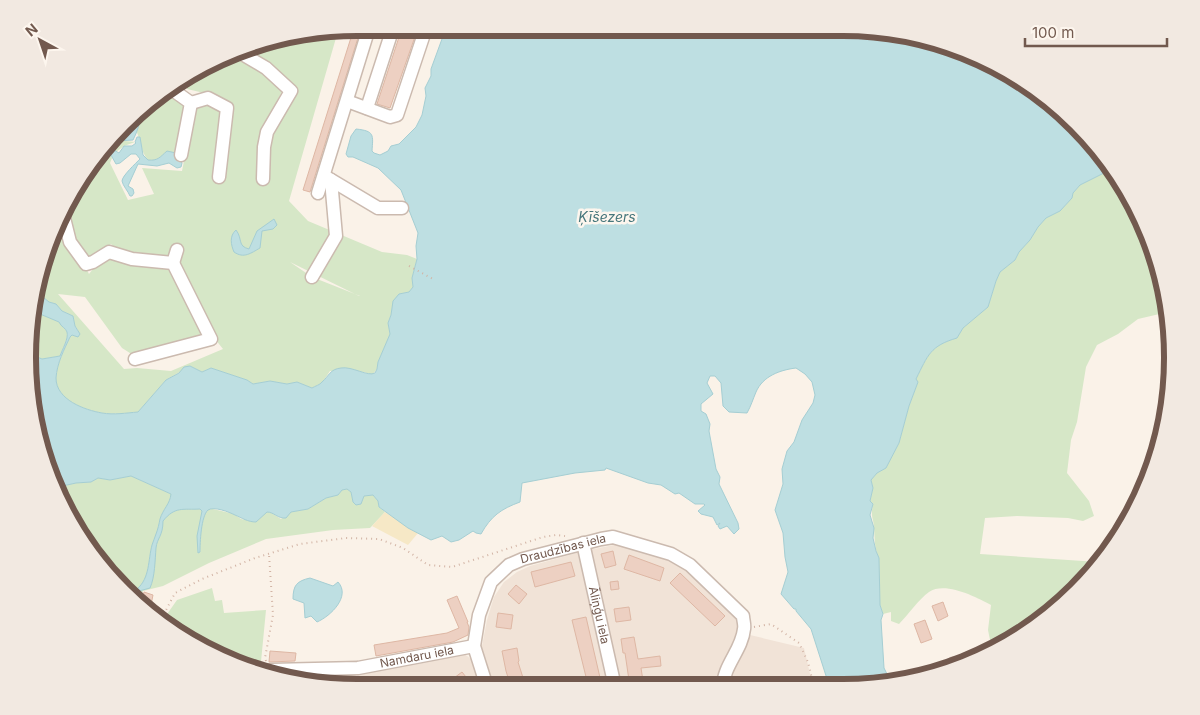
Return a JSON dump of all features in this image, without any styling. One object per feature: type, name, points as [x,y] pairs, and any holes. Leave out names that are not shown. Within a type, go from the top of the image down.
[{"type":"street","points":[[318,193],[327,178],[346,101],[366,36]]},
{"type":"street","points":[[367,108],[390,36]]},
{"type":"street","points":[[346,101],[390,117],[397,116],[423,36]]},
{"type":"street","points":[[246,56],[266,68],[291,91],[267,132],[264,147],[263,180]]},
{"type":"street","points":[[176,92],[191,103]]},
{"type":"street","points":[[191,103],[208,98],[227,108],[219,176]]},
{"type":"street","points":[[181,155],[191,103]]},
{"type":"street","points":[[327,178],[378,208],[402,208]]},
{"type":"street","points":[[312,277],[336,236],[327,178]]},
{"type":"street","points":[[65,224],[70,242],[86,264],[94,262],[109,252],[132,259],[172,263]]},
{"type":"street","points":[[136,359],[212,339],[172,263],[177,250]]},
{"type":"street","name":"Draudzības iela","points":[[484,679],[474,646],[479,615],[491,582],[496,576],[509,565],[523,559],[613,537],[671,554],[690,565],[743,616],[744,628]]},
{"type":"street","name":"Āliņģu iela","points":[[580,544],[613,679]]},
{"type":"street","points":[[723,679],[741,640],[744,628]]},
{"type":"street","name":"Namdaru iela","points":[[288,671],[358,668],[474,646]]},
{"type":"path","points":[[408,266],[433,278]]},
{"type":"path","points":[[159,610],[165,612],[175,593],[202,579],[300,544],[346,538],[379,539],[403,548],[428,564],[452,567],[543,537],[556,535],[568,537],[580,544]]},
{"type":"path","points":[[269,554],[273,615],[265,658],[269,666]]},
{"type":"path","points":[[744,628],[771,624],[799,643],[808,662],[812,679]]},
{"type":"shaded area","points":[[619,544],[677,561],[748,623],[750,635],[804,648],[811,679],[358,679],[313,676],[343,674],[463,653],[471,659],[481,651],[494,597],[504,582],[517,572],[530,566],[584,551]]},
{"type":"green space","points":[[336,37],[289,201],[308,221],[382,252],[407,255],[417,259],[412,278],[413,287],[409,292],[399,294],[392,308],[388,323],[390,334],[377,369],[372,375],[364,372],[330,371],[322,383],[312,388],[297,382],[287,384],[270,381],[253,384],[247,380],[211,368],[202,372],[190,366],[166,380],[138,412],[106,414],[72,403],[60,392],[56,378],[59,362],[65,347],[70,337],[72,335],[75,336],[78,330],[73,316],[62,311],[56,304],[49,302],[42,296],[53,254],[65,226],[89,274],[97,264],[110,255],[171,266],[207,336],[133,355],[122,348],[85,297],[58,294],[124,369],[137,368],[171,371],[223,349],[215,339],[168,259],[122,253],[111,244],[97,256],[87,258],[74,240],[72,223],[69,216],[90,179],[110,154],[112,158],[110,163],[128,200],[154,194],[142,168],[182,171],[195,107],[207,103],[222,110],[213,180],[224,182],[233,107],[217,96],[187,89],[187,85],[215,69],[240,59],[264,73],[282,91],[262,132],[259,184],[268,185],[271,133],[296,91],[249,55],[295,42]],"holes":[[[290,262],[355,294],[312,277]]]},
{"type":"green space","points":[[174,94],[188,104],[179,154],[165,153],[163,157],[153,161],[148,160],[143,153],[135,128],[131,129]]},
{"type":"green space","points":[[121,141],[135,142],[124,146],[116,152],[113,150]]},
{"type":"green space","points":[[1105,172],[1110,179],[1131,215],[1147,254],[1158,295],[1161,314],[1138,319],[1118,334],[1097,345],[1086,367],[1077,422],[1071,440],[1067,473],[1089,501],[1094,516],[1083,521],[1068,518],[1017,516],[985,518],[980,554],[1090,561],[1070,585],[1054,599],[1021,625],[991,643],[988,630],[991,605],[952,589],[943,588],[929,592],[899,624],[891,621],[891,612],[883,614],[880,605],[879,558],[875,544],[872,515],[873,504],[870,501],[873,488],[871,480],[877,473],[886,468],[899,443],[918,382],[916,379],[931,352],[941,344],[957,338],[963,328],[988,307],[1000,272],[1015,260],[1038,227],[1046,218],[1060,211],[1072,198],[1073,193],[1080,185]]},
{"type":"green space","points":[[39,314],[60,322],[67,335],[60,356],[42,359],[36,356]]},
{"type":"green space","points":[[131,476],[171,494],[171,501],[163,512],[168,514],[178,509],[213,509],[256,522],[266,512],[270,512],[281,519],[291,512],[308,509],[326,498],[338,495],[342,490],[347,489],[351,492],[353,502],[361,504],[364,496],[373,495],[378,501],[379,507],[385,512],[370,528],[333,530],[266,539],[209,563],[163,586],[143,591],[141,595],[116,569],[90,536],[69,500],[63,486],[91,482],[98,478],[110,480]]},
{"type":"green space","points":[[212,588],[215,601],[222,600],[224,613],[266,610],[261,664],[215,646],[179,625],[166,615],[177,600]]},
{"type":"sand","points":[[385,512],[418,533],[408,545],[372,526]]},
{"type":"water","name":"Ķīšezers","points":[[443,36],[842,36],[905,42],[946,53],[985,69],[1021,90],[1070,130],[1105,172],[1080,185],[1073,193],[1072,198],[1060,211],[1046,218],[1019,252],[1015,260],[1000,272],[988,307],[963,328],[957,338],[941,344],[931,352],[916,379],[918,382],[899,443],[886,468],[877,473],[871,480],[873,488],[870,501],[873,504],[870,515],[874,528],[873,538],[879,558],[884,668],[888,675],[827,679],[811,629],[796,609],[781,594],[788,572],[783,533],[775,510],[783,484],[782,469],[787,451],[794,442],[802,420],[813,403],[815,395],[812,382],[796,368],[778,372],[763,382],[759,386],[747,413],[729,412],[723,406],[721,383],[715,376],[710,376],[707,383],[713,394],[701,404],[701,411],[706,414],[710,424],[709,431],[716,469],[720,477],[719,484],[738,523],[739,529],[734,534],[727,526],[720,529],[718,526],[720,523],[717,525],[713,517],[701,514],[698,511],[704,504],[695,504],[679,493],[675,494],[661,485],[648,483],[606,468],[605,470],[575,473],[522,483],[520,502],[507,507],[497,514],[481,534],[473,531],[459,540],[451,542],[442,536],[431,540],[408,528],[379,507],[378,501],[373,495],[364,496],[361,504],[356,505],[353,502],[351,492],[347,489],[342,490],[338,495],[326,498],[308,509],[291,512],[286,518],[267,512],[256,522],[253,522],[222,510],[208,510],[202,524],[200,552],[198,553],[197,536],[202,511],[200,509],[184,509],[175,511],[163,521],[157,545],[152,584],[150,588],[139,591],[137,589],[144,580],[160,519],[171,494],[131,476],[110,480],[98,478],[91,482],[63,486],[53,461],[42,420],[36,358],[36,356],[42,359],[60,356],[67,335],[59,322],[39,314],[42,296],[49,302],[56,304],[62,311],[73,316],[75,326],[80,334],[78,337],[72,335],[70,337],[63,352],[57,372],[57,386],[66,398],[73,403],[95,412],[120,414],[138,412],[166,380],[179,373],[184,367],[190,366],[202,372],[211,368],[247,380],[253,384],[270,381],[287,384],[297,382],[312,388],[320,384],[332,371],[337,369],[350,368],[368,374],[375,373],[390,334],[388,323],[393,301],[399,294],[409,292],[413,287],[412,278],[417,259],[418,233],[401,190],[378,168],[353,157],[348,157],[346,154],[351,136],[356,129],[367,131],[372,135],[372,151],[380,155],[388,151],[391,146],[399,144],[416,127],[422,115],[426,96],[425,88],[431,76],[431,69]]},
{"type":"water","points":[[140,121],[133,140],[121,141],[130,130],[136,127]]},
{"type":"water","points":[[137,137],[140,137],[143,155],[148,160],[157,159],[167,151],[176,153],[182,163],[181,167],[177,168],[169,163],[157,166],[138,164],[128,186],[133,189],[134,193],[130,196],[122,181],[140,159],[136,154],[131,154],[116,164],[110,153],[113,149],[119,153],[124,146],[132,146]]},
{"type":"water","points":[[274,219],[277,225],[273,229],[262,231],[260,248],[244,255],[234,252],[231,244],[236,230],[241,244],[249,249],[257,231]]},
{"type":"water","points":[[310,578],[333,586],[338,582],[342,593],[338,605],[317,622],[311,616],[305,618],[304,603],[293,599],[297,584]]},
{"type":"building","points":[[351,36],[359,36],[310,192],[303,190]]},
{"type":"building","points":[[399,36],[415,36],[390,108],[377,104]]},
{"type":"building","points":[[613,551],[616,565],[605,568],[601,554]]},
{"type":"building","points":[[629,555],[664,568],[660,581],[624,569]]},
{"type":"building","points":[[571,562],[575,576],[535,587],[531,572]]},
{"type":"building","points":[[680,573],[725,616],[715,626],[670,583]]},
{"type":"building","points":[[618,581],[619,589],[611,590],[610,582]]},
{"type":"building","points":[[516,585],[527,594],[519,604],[508,594]]},
{"type":"building","points":[[144,592],[153,595],[151,603],[146,599],[143,596]]},
{"type":"building","points":[[457,596],[468,622],[468,635],[453,642],[376,656],[374,645],[447,633],[459,628],[447,600]]},
{"type":"building","points":[[943,602],[948,616],[938,621],[932,606]]},
{"type":"building","points":[[629,607],[631,620],[616,622],[614,609]]},
{"type":"building","points":[[498,613],[513,615],[511,629],[496,627]]},
{"type":"building","points":[[586,617],[600,679],[587,679],[572,620]]},
{"type":"building","points":[[925,620],[932,639],[921,643],[914,624]]},
{"type":"building","points":[[634,637],[638,659],[660,656],[661,666],[641,668],[643,679],[629,679],[621,639]]},
{"type":"building","points":[[517,648],[518,662],[523,679],[508,679],[502,651]]},
{"type":"building","points":[[270,651],[296,653],[295,661],[269,662]]},
{"type":"building","points":[[462,672],[468,679],[453,679]]}]
